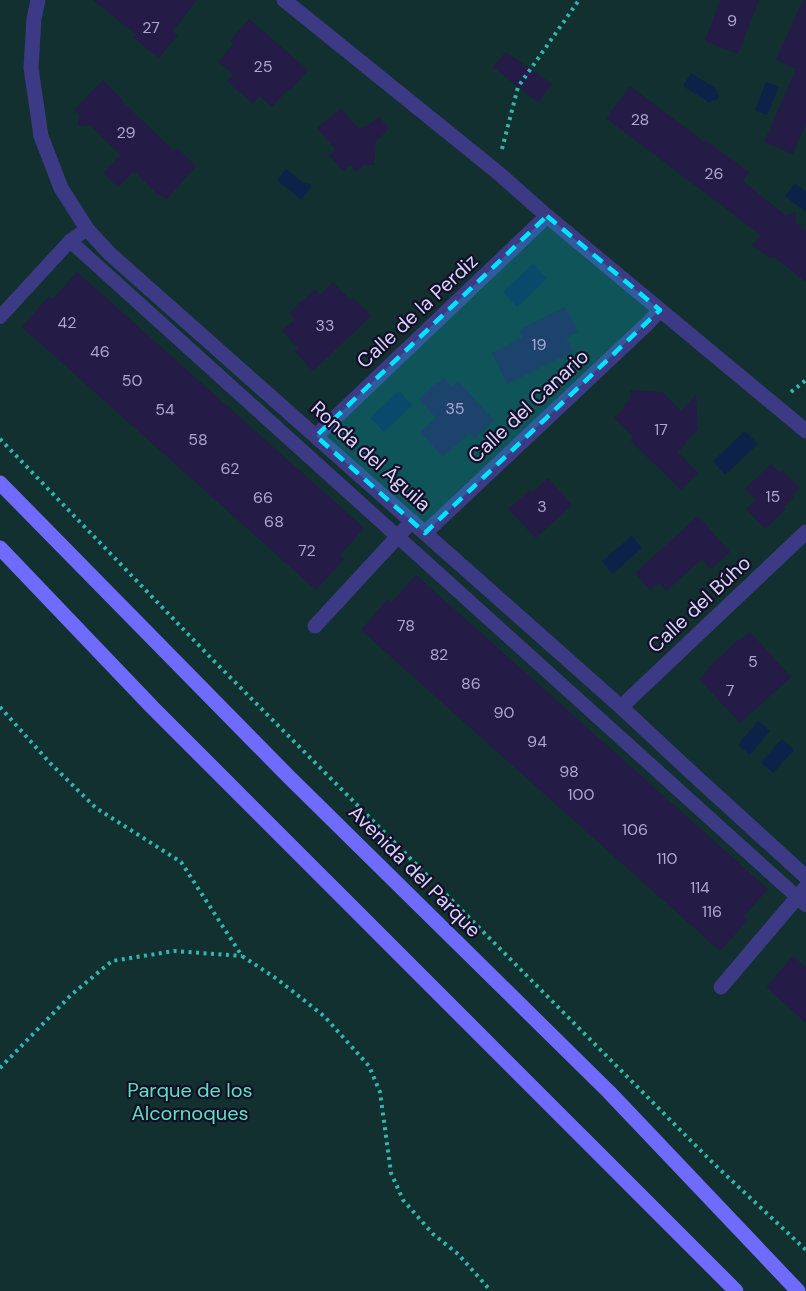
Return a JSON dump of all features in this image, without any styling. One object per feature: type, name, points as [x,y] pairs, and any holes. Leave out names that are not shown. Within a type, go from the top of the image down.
[{"type":"street","name":"Ronda del Águila","points":[[38,0],[34,19],[31,68],[41,136],[61,188],[87,229],[110,254],[621,707],[806,877]]},
{"type":"street","points":[[284,0],[496,171],[547,216],[806,430]]},
{"type":"street","name":"Calle de la Perdiz","points":[[316,436],[547,216]]},
{"type":"street","name":"Calle del Canario","points":[[425,532],[660,310]]},
{"type":"street","name":"Avenida del Parque","points":[[0,483],[289,777],[609,1092],[798,1291]]},
{"type":"street","points":[[315,626],[412,521]]},
{"type":"street","name":"Calle del Búho","points":[[621,707],[806,532]]},
{"type":"street","points":[[0,549],[161,717],[736,1291]]},
{"type":"street","points":[[721,987],[803,897]]},
{"type":"lane","points":[[0,318],[70,241],[87,229]]},
{"type":"lane","points":[[70,241],[397,537],[803,897]]},
{"type":"path","points":[[496,171],[518,87],[579,0]]},
{"type":"path","points":[[0,439],[229,676],[714,1164],[806,1250]]},
{"type":"path","points":[[0,707],[50,763],[96,808],[182,862],[242,957],[277,979],[324,1016],[369,1066],[380,1092],[391,1173],[403,1200],[433,1233],[459,1254],[491,1291]]},
{"type":"path","points":[[0,1068],[72,995],[112,961],[174,951],[242,957]]},
{"type":"highlighted area","points":[[547,216],[660,310],[425,533],[316,436]]},
{"type":"green space","name":"Parque de los Alcornoques","points":[[0,0],[806,0],[806,1291],[0,1291]]},
{"type":"water","points":[[691,73],[718,90],[719,97],[716,101],[712,100],[710,103],[683,86]]},
{"type":"water","points":[[766,82],[779,87],[767,115],[755,110]]},
{"type":"water","points":[[286,169],[305,184],[311,185],[301,200],[277,180]]},
{"type":"water","points":[[795,183],[806,192],[806,212],[785,196]]},
{"type":"water","points":[[533,264],[547,278],[517,307],[503,292]]},
{"type":"water","points":[[399,391],[412,405],[384,432],[370,418]]},
{"type":"water","points":[[745,431],[758,444],[725,475],[713,461]]},
{"type":"water","points":[[632,536],[642,548],[612,574],[602,561]]},
{"type":"water","points":[[758,721],[770,731],[750,755],[738,745]]},
{"type":"water","points":[[782,739],[794,750],[773,773],[761,762]]},
{"type":"building","points":[[93,0],[197,0],[173,31],[178,35],[159,58],[133,37],[135,34]]},
{"type":"building","points":[[720,0],[759,0],[738,54],[705,41]]},
{"type":"building","points":[[803,0],[806,0],[806,123],[793,154],[764,142],[796,69],[776,60]]},
{"type":"building","points":[[249,19],[308,70],[272,107],[259,96],[253,104],[227,81],[233,74],[218,62],[233,44],[230,41]]},
{"type":"building","points":[[506,52],[552,84],[538,102],[493,67]]},
{"type":"building","points":[[103,80],[174,151],[177,148],[196,166],[167,199],[158,195],[134,171],[118,187],[103,173],[120,155],[90,125],[78,126],[79,115],[74,110]]},
{"type":"building","points":[[630,86],[704,142],[705,140],[749,172],[743,181],[785,215],[796,212],[796,223],[806,231],[806,282],[774,257],[771,258],[752,246],[761,235],[606,118]]},
{"type":"building","points":[[341,108],[359,129],[379,117],[389,129],[376,141],[374,165],[364,165],[356,172],[350,165],[343,171],[329,155],[336,150],[317,128]]},
{"type":"building","points":[[77,272],[364,528],[340,555],[344,559],[316,590],[22,327],[49,296],[53,299]]},
{"type":"building","points":[[333,282],[350,300],[353,297],[371,316],[313,371],[295,352],[298,348],[282,331],[295,319],[289,313],[315,289],[320,295]]},
{"type":"building","points":[[565,307],[578,332],[566,338],[573,351],[507,384],[492,353],[523,337],[519,330]]},
{"type":"building","points":[[444,378],[452,387],[458,381],[494,420],[475,438],[470,433],[443,457],[420,432],[436,418],[419,399]]},
{"type":"building","points":[[630,390],[662,392],[681,411],[696,395],[698,430],[677,451],[698,473],[681,490],[630,440],[633,437],[614,418],[630,400]]},
{"type":"building","points":[[771,464],[779,473],[782,470],[800,488],[784,507],[786,509],[765,529],[746,509],[756,500],[745,489]]},
{"type":"building","points":[[548,478],[572,505],[536,538],[508,509],[530,490],[532,493]]},
{"type":"building","points":[[698,516],[730,552],[711,569],[702,559],[666,591],[659,583],[650,590],[635,573]]},
{"type":"building","points":[[416,575],[768,889],[744,916],[748,920],[720,951],[361,630],[388,599],[392,602]]},
{"type":"building","points":[[750,632],[791,677],[740,723],[699,679],[738,640]]},
{"type":"building","points":[[793,956],[806,968],[806,1023],[766,987]]}]
